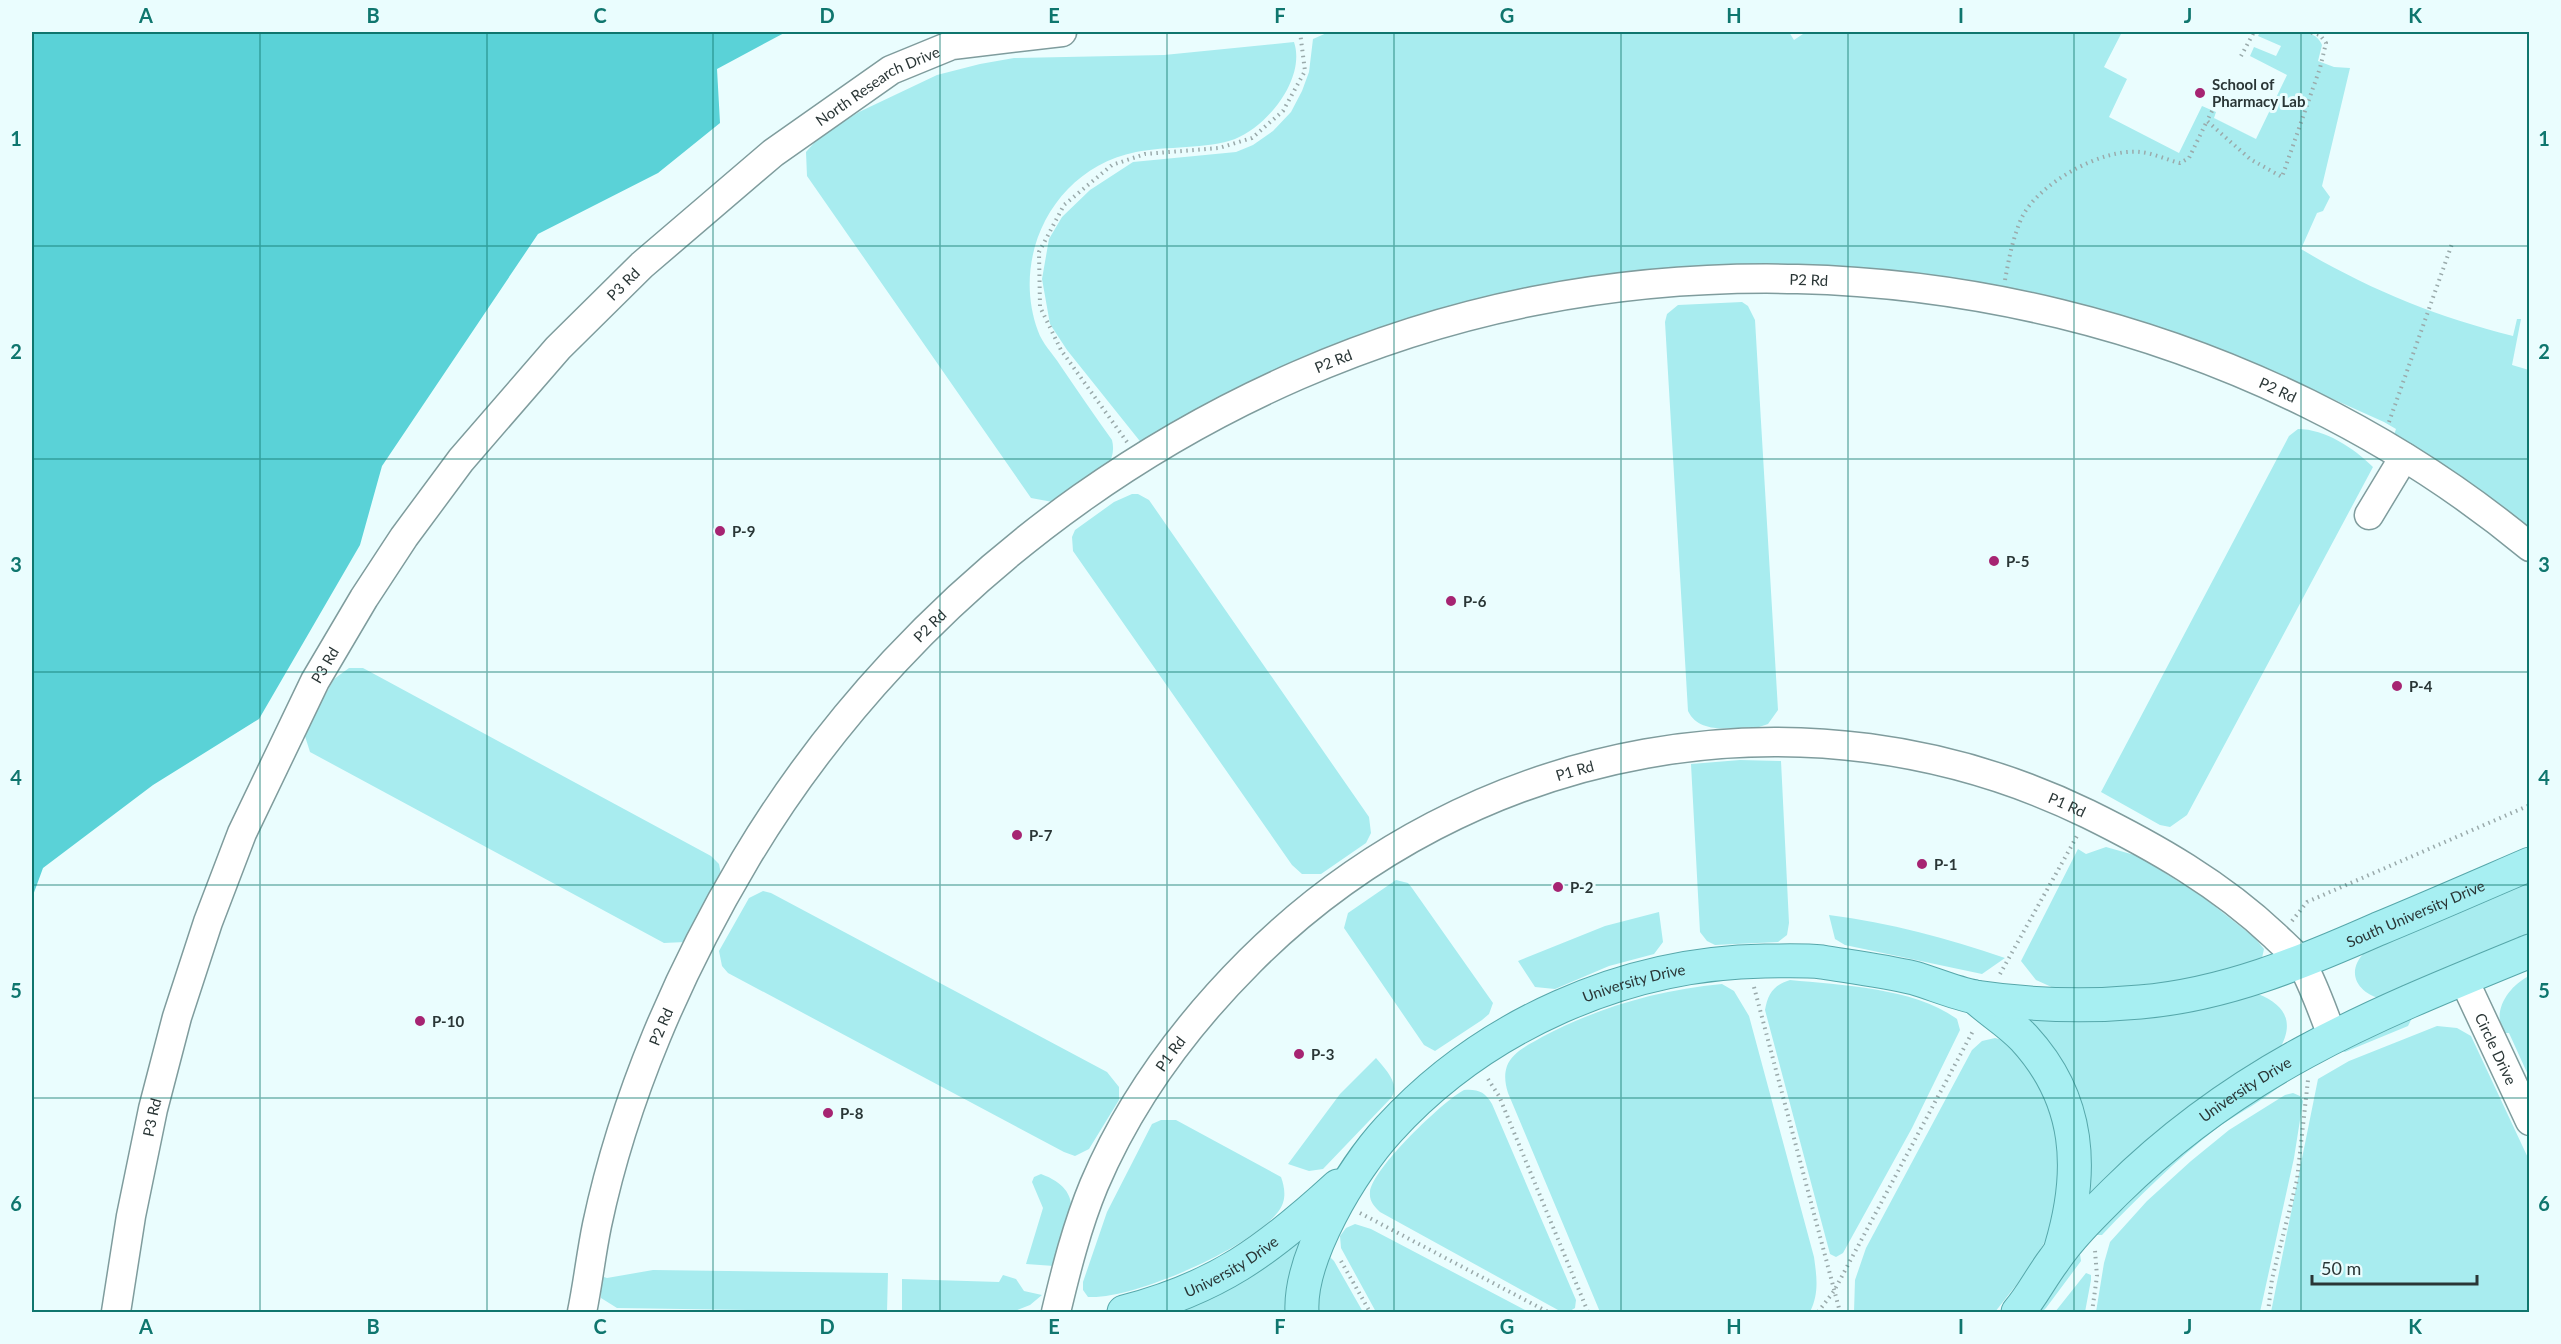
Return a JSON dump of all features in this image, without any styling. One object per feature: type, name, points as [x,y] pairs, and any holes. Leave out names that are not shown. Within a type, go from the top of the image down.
[{"type":"main road","name":"South University Drive","points":[[2302,962],[2529,864]]},
{"type":"main road","points":[[2463,978],[2529,951]]},
{"type":"main road","name":"University Drive","points":[[1124,1312],[1198,1288],[1235,1268],[1276,1240],[1353,1174],[1410,1106],[1461,1064],[1509,1032],[1548,1012],[1602,990],[1701,966],[1744,962],[1807,961],[1890,973],[1983,999],[2083,1005],[2142,1002],[2201,993],[2247,981],[2302,962]]},
{"type":"main road","name":"University Drive","points":[[2018,1312],[2075,1255],[2115,1192],[2164,1145],[2205,1112],[2265,1073],[2332,1035],[2463,978]]},
{"type":"main road","name":"University Drive","points":[[1983,999],[2034,1051],[2053,1078],[2067,1109],[2074,1144],[2075,1180],[2068,1228],[2075,1255]]},
{"type":"main road","name":"University Drive","points":[[1302,1312],[1301,1295],[1309,1268],[1324,1230],[1353,1174]]},
{"type":"street","name":"North Research Drive","points":[[773,153],[891,70],[952,45],[1062,32]]},
{"type":"street","name":"P3 Rd","points":[[116,1312],[137,1184],[153,1109],[177,1017],[208,922],[242,832],[315,681],[364,597],[404,537],[461,460],[507,404],[558,348],[642,265],[773,153]]},
{"type":"street","name":"P2 Rd","points":[[582,1312],[598,1224],[615,1156],[643,1075],[685,971],[745,860],[769,823],[857,705],[926,629],[974,582],[1047,523],[1139,459],[1228,410],[1316,369],[1453,321],[1534,301],[1631,286],[1709,280],[1788,279],[1867,282],[1945,291],[2023,305],[2118,328],[2241,372],[2320,409],[2404,457],[2445,483],[2529,547]]},
{"type":"street","points":[[2369,515],[2404,457]]},
{"type":"street","name":"P1 Rd","points":[[1056,1312],[1080,1225],[1102,1167],[1173,1046],[1218,993],[1305,911],[1362,867],[1404,841],[1484,801],[1532,782],[1599,762],[1673,749],[1738,742],[1779,741],[1837,745],[1901,754],[1965,768],[2037,792],[2144,841],[2210,882],[2256,918],[2302,962]]},
{"type":"street","points":[[2302,962],[2332,1035]]},
{"type":"street","name":"Circle Drive","points":[[2463,978],[2529,1120]]},
{"type":"path","points":[[1139,459],[1061,350],[1040,307],[1039,252],[1064,205],[1112,165],[1145,154],[1219,148],[1252,138],[1283,111],[1305,71],[1300,32]]},
{"type":"path","points":[[2241,56],[2254,32]]},
{"type":"path","points":[[2207,121],[2250,159],[2282,177],[2320,68],[2326,44],[2320,35],[2310,32]]},
{"type":"path","points":[[2004,287],[2013,240],[2023,215],[2044,191],[2070,172],[2117,153],[2141,152],[2180,163],[2189,158],[2212,111]]},
{"type":"path","points":[[2388,426],[2453,241]]},
{"type":"path","points":[[2288,926],[2307,902],[2529,805]]},
{"type":"path","points":[[1818,1312],[1834,1291],[1983,999],[2028,928],[2082,827]]},
{"type":"path","points":[[1752,980],[1840,1312]]},
{"type":"path","points":[[1485,1073],[1499,1096],[1588,1312]]},
{"type":"path","points":[[2268,1312],[2272,1279],[2297,1180],[2308,1077],[2298,1083]]},
{"type":"path","points":[[1350,1208],[1548,1312]]},
{"type":"path","points":[[2075,1255],[2095,1250],[2103,1242]]},
{"type":"path","points":[[2092,1312],[2097,1276],[2095,1250]]},
{"type":"path","points":[[1339,1258],[1370,1312]]},
{"type":"shaded area","points":[[2295,31],[2311,34],[2318,38],[2322,45],[2318,61],[2334,67],[2350,68],[2322,186],[2330,197],[2323,211],[2317,213],[2301,249],[2377,289],[2457,320],[2513,336],[2517,319],[2521,319],[2512,365],[2529,370],[2529,530],[2394,435],[2396,429],[2266,369],[2159,331],[2012,288],[1866,269],[1792,270],[1539,290],[1143,445],[1067,350],[1050,324],[1042,279],[1049,239],[1062,217],[1090,190],[1133,162],[1236,152],[1253,145],[1273,131],[1291,112],[1302,91],[1309,72],[1313,39],[1329,32],[1789,32],[1794,40],[1806,32],[2118,32],[2121,34],[2104,67],[2127,79],[2109,117],[2179,153],[2202,106],[2216,112],[2214,118],[2256,139],[2287,75],[2250,56],[2254,47],[2276,56],[2281,46],[2258,36],[2260,32]]},
{"type":"shaded area","points":[[32,32],[786,32],[717,69],[720,123],[658,173],[538,234],[382,466],[360,545],[259,719],[153,785],[43,868],[32,898]]},
{"type":"shaded area","points":[[1294,42],[1296,56],[1289,85],[1271,112],[1248,133],[1224,142],[1147,150],[1107,161],[1083,176],[1062,196],[1046,219],[1035,245],[1030,273],[1031,302],[1038,331],[1112,440],[1113,451],[1110,461],[1097,478],[1058,503],[1031,498],[807,176],[806,152],[820,136],[859,112],[937,75],[980,64],[1014,58],[1164,55]]},
{"type":"shaded area","points":[[1742,302],[1748,306],[1755,320],[1778,710],[1768,724],[1759,727],[1729,729],[1701,724],[1688,711],[1665,322],[1667,314],[1678,305]]},
{"type":"shaded area","points":[[2298,429],[2329,436],[2357,453],[2373,467],[2187,815],[2170,827],[2160,825],[2101,792],[2289,436]]},
{"type":"shaded area","points":[[1132,494],[1138,494],[1149,500],[1369,817],[1371,833],[1366,843],[1321,874],[1302,874],[1292,865],[1073,551],[1072,537],[1075,530],[1114,502]]},
{"type":"shaded area","points":[[349,668],[363,668],[711,856],[719,864],[721,874],[685,942],[664,943],[310,752],[304,733],[334,679]]},
{"type":"shaded area","points":[[1740,760],[1781,761],[1789,923],[1787,935],[1778,942],[1715,945],[1707,941],[1700,932],[1691,764]]},
{"type":"shaded area","points":[[2106,847],[2138,856],[2203,897],[2255,938],[2264,949],[2262,958],[2248,967],[2145,988],[2056,989],[2036,980],[2021,961],[2078,849],[2086,854]]},
{"type":"shaded area","points":[[1396,880],[1408,883],[1412,888],[1493,1003],[1489,1014],[1482,1020],[1435,1051],[1424,1045],[1344,928],[1348,913]]},
{"type":"shaded area","points":[[2529,880],[2529,937],[2385,1000],[2368,993],[2357,982],[2356,967],[2366,951]]},
{"type":"shaded area","points":[[763,891],[771,893],[1107,1072],[1119,1087],[1119,1100],[1089,1149],[1075,1156],[1064,1152],[728,973],[722,966],[719,951],[749,898]]},
{"type":"shaded area","points":[[1659,912],[1663,942],[1654,954],[1609,966],[1555,989],[1535,987],[1518,961],[1605,926]]},
{"type":"shaded area","points":[[1829,915],[1918,932],[2005,958],[1982,974],[1845,945],[1835,939]]},
{"type":"shaded area","points":[[2529,976],[2529,1077],[2509,1033],[2504,1033],[2500,1016],[2504,1000],[2509,993]]},
{"type":"shaded area","points":[[1790,980],[1854,986],[1899,994],[1940,1009],[1957,1019],[1960,1030],[1912,1128],[1843,1253],[1836,1257],[1830,1254],[1765,1010],[1773,990]]},
{"type":"shaded area","points":[[1722,984],[1734,991],[1749,1016],[1814,1257],[1816,1286],[1813,1305],[1810,1312],[1600,1312],[1508,1093],[1505,1079],[1507,1066],[1517,1053],[1527,1046],[1585,1017],[1652,995]]},
{"type":"shaded area","points":[[2258,994],[2268,998],[2281,1009],[2285,1016],[2286,1031],[2279,1050],[2089,1196],[2024,1017],[2164,1014],[2203,1009]]},
{"type":"shaded area","points":[[2412,1018],[2408,1026],[2345,1052],[2342,1051],[2342,1049]]},
{"type":"shaded area","points":[[2437,1026],[2457,1028],[2471,1036],[2529,1160],[2529,1312],[2271,1312],[2318,1079],[2349,1061]]},
{"type":"shaded area","points":[[1995,1038],[2006,1041],[2034,1069],[2066,1160],[2050,1232],[2032,1265],[1995,1312],[1854,1312],[1855,1280],[1866,1248],[1972,1050],[1982,1041]]},
{"type":"shaded area","points":[[1376,1058],[1393,1082],[1394,1093],[1391,1098],[1323,1169],[1309,1171],[1288,1164],[1340,1094]]},
{"type":"shaded area","points":[[2282,1083],[2270,1094],[2217,1128],[2157,1180],[2102,1235],[2094,1235],[2176,1153]]},
{"type":"shaded area","points":[[1464,1090],[1481,1092],[1492,1104],[1576,1300],[1575,1308],[1570,1311],[1558,1310],[1380,1212],[1371,1201],[1370,1192],[1374,1181],[1395,1153],[1441,1107]]},
{"type":"shaded area","points":[[2293,1093],[2300,1096],[2303,1101],[2294,1158],[2260,1312],[2096,1312],[2110,1242],[2147,1201],[2229,1130],[2285,1095]]},
{"type":"shaded area","points":[[1161,1120],[1176,1120],[1281,1177],[1284,1190],[1283,1203],[1278,1212],[1264,1226],[1217,1256],[1161,1281],[1133,1290],[1108,1296],[1088,1297],[1083,1290],[1083,1282],[1107,1212],[1152,1124]]},
{"type":"shaded area","points":[[1041,1174],[1057,1182],[1066,1191],[1071,1201],[1069,1225],[1054,1266],[1026,1264],[1043,1208],[1032,1182],[1034,1177]]},
{"type":"shaded area","points":[[1355,1224],[1371,1229],[1529,1312],[1376,1312],[1341,1248],[1340,1236],[1346,1228]]},
{"type":"shaded area","points":[[1302,1239],[1291,1312],[1174,1312],[1299,1240]]},
{"type":"shaded area","points":[[2080,1254],[2081,1261],[2046,1308],[2042,1312],[2035,1312]]},
{"type":"shaded area","points":[[1330,1257],[1363,1312],[1316,1312],[1326,1261]]},
{"type":"shaded area","points":[[653,1270],[888,1273],[887,1312],[617,1308],[601,1298],[601,1276],[607,1278]]},
{"type":"shaded area","points":[[2086,1273],[2091,1275],[2091,1280],[2085,1312],[2055,1312]]},
{"type":"shaded area","points":[[1003,1275],[1016,1279],[1024,1291],[1042,1295],[1030,1305],[1012,1312],[902,1312],[902,1279],[999,1282]]},
{"type":"place","name":"School of Pharmacy Lab","points":[[2200,93]]},
{"type":"place","name":"P-9","points":[[720,531]]},
{"type":"place","name":"P-5","points":[[1994,561]]},
{"type":"place","name":"P-6","points":[[1451,601]]},
{"type":"place","name":"P-4","points":[[2397,686]]},
{"type":"place","name":"P-7","points":[[1017,835]]},
{"type":"place","name":"P-1","points":[[1922,864]]},
{"type":"place","name":"P-2","points":[[1558,887]]},
{"type":"place","name":"P-10","points":[[420,1021]]},
{"type":"place","name":"P-3","points":[[1299,1054]]},
{"type":"place","name":"P-8","points":[[828,1113]]}]
